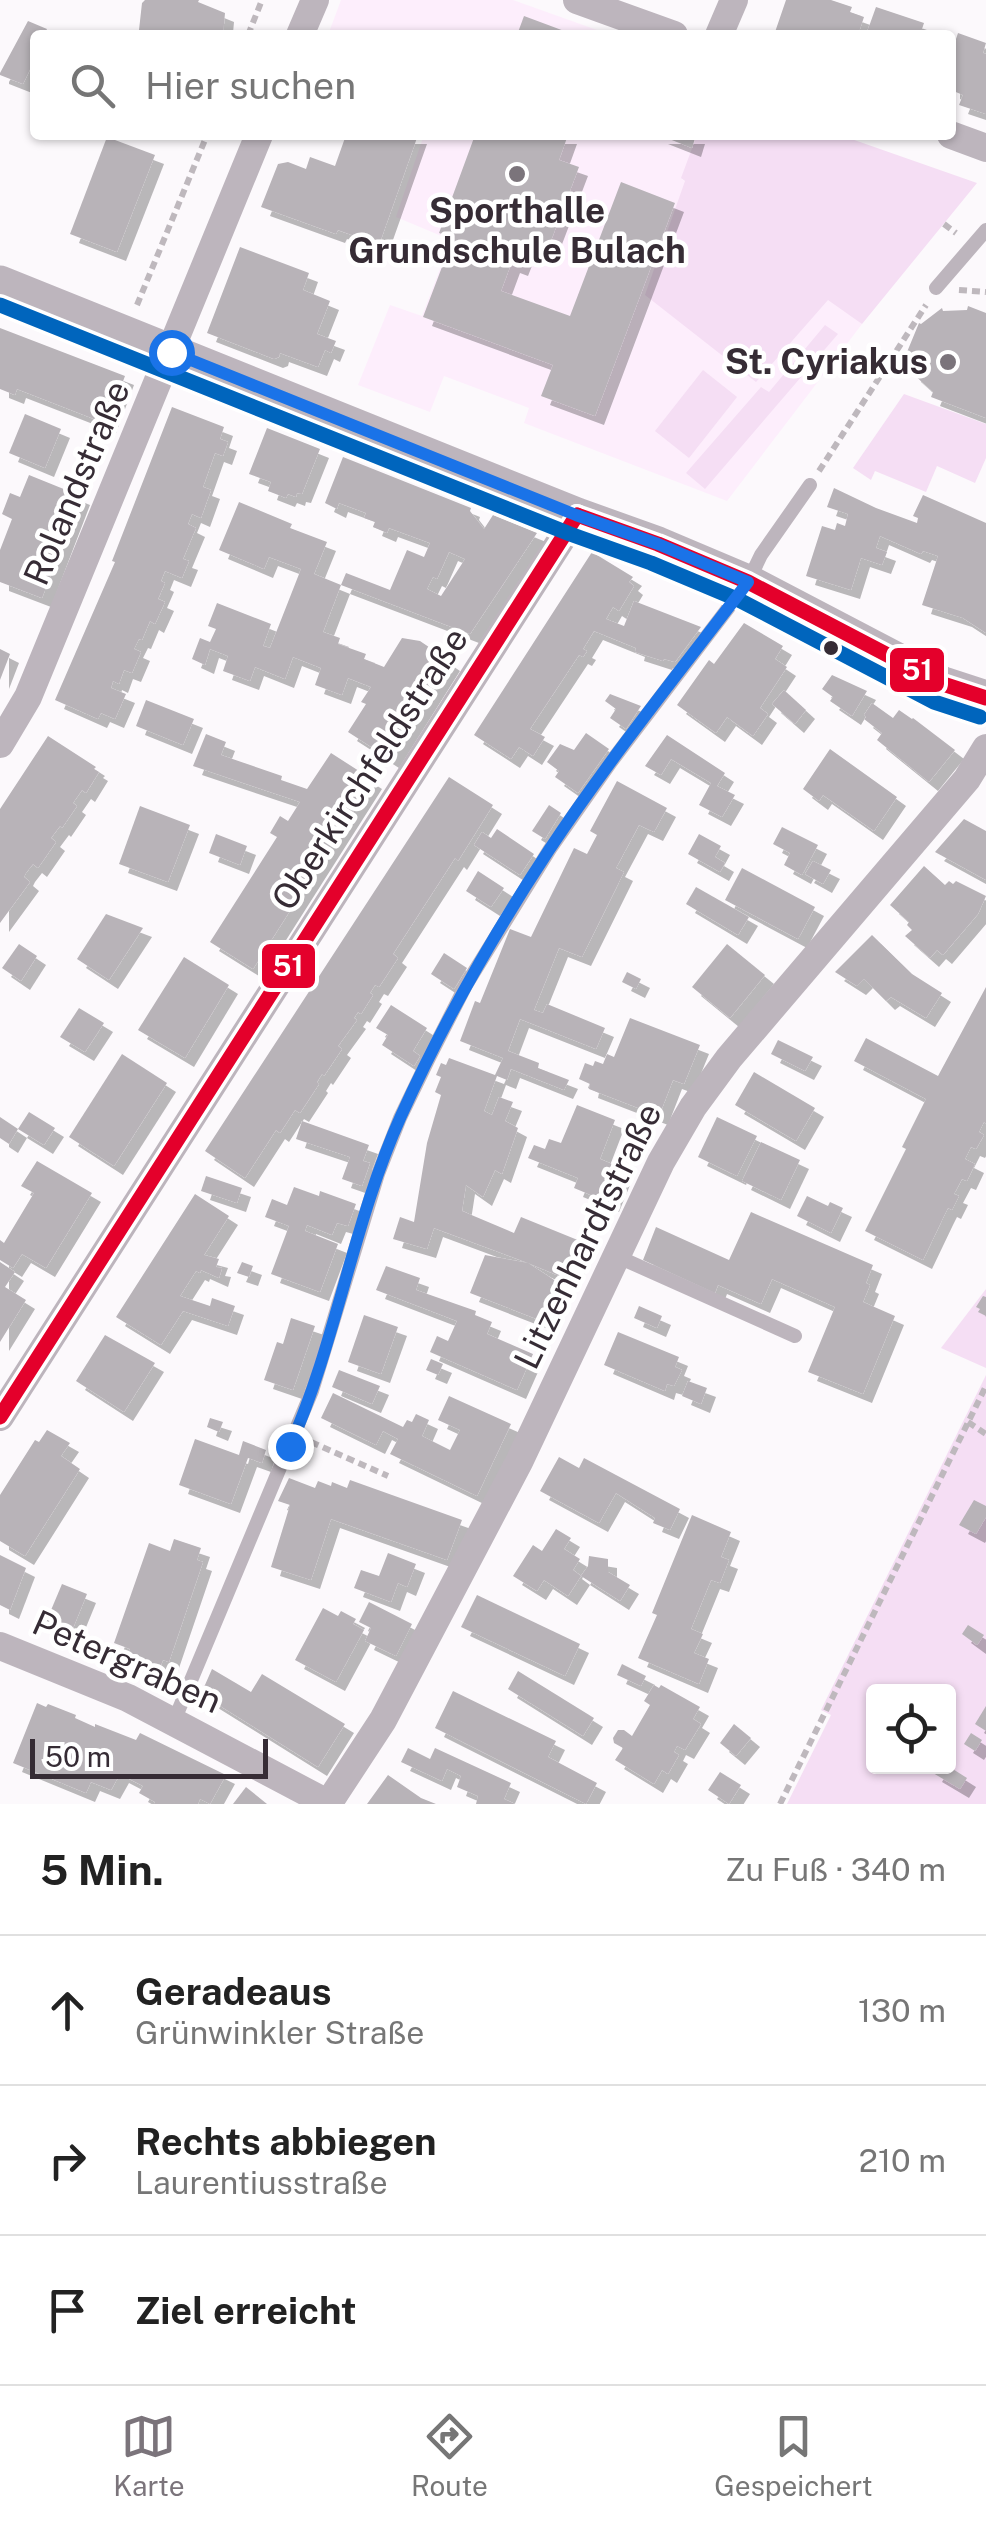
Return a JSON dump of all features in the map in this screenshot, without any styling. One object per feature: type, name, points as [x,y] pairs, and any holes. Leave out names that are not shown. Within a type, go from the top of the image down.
[{"type":"street","points":[[302,30],[314,0]]},
{"type":"street","points":[[577,0],[660,30]]},
{"type":"street","points":[[721,30],[734,0]]},
{"type":"street","points":[[956,137],[986,148]]},
{"type":"street","name":"Rolandstraße","points":[[0,744],[28,697],[257,140]]},
{"type":"street","points":[[0,283],[576,515],[658,544],[748,582],[943,684],[986,698]]},
{"type":"street","name":"Oberkirchfeldstraße","points":[[0,1418],[576,515]]},
{"type":"street","name":"Litzenhardtstraße","points":[[328,1804],[384,1720],[519,1462],[661,1162],[694,1106],[730,1058],[967,780],[986,748]]},
{"type":"street","name":"Petergraben","points":[[0,1646],[94,1683],[174,1721],[328,1804]]},
{"type":"lane","points":[[936,288],[986,230]]},
{"type":"lane","points":[[174,1721],[312,1391],[378,1174],[400,1118],[466,986],[550,849],[748,582],[761,555],[810,485]]},
{"type":"lane","points":[[616,1256],[795,1336]]},
{"type":"path","points":[[250,30],[262,0]]},
{"type":"path","points":[[126,334],[204,140]]},
{"type":"path","points":[[810,485],[936,288]]},
{"type":"path","points":[[780,1804],[986,1386]]},
{"type":"path","points":[[968,1422],[986,1434]]},
{"type":"path","points":[[295,1435],[388,1476]]},
{"type":"shaded area","points":[[341,0],[513,0],[597,30],[330,30]]},
{"type":"shaded area","points":[[422,140],[695,140],[682,179],[862,324],[727,501],[524,423],[529,408],[444,376],[430,412],[358,385],[390,305],[422,316],[451,240],[396,217]]},
{"type":"shaded area","points":[[695,140],[854,140],[977,183],[862,324],[828,300],[756,382],[645,295],[685,181],[681,178]]},
{"type":"shaded area","points":[[825,325],[838,334],[705,489],[686,473],[761,387],[769,392]]},
{"type":"shaded area","points":[[703,370],[737,397],[689,458],[655,431]]},
{"type":"shaded area","points":[[904,394],[986,424],[986,458],[975,483],[937,466],[926,492],[875,471],[871,480],[853,468]]},
{"type":"shaded area","points":[[986,1289],[986,1368],[941,1348]]},
{"type":"shaded area","points":[[986,1375],[986,1804],[787,1804],[831,1715],[821,1710]]},
{"type":"building","points":[[199,0],[225,13],[223,30],[139,30],[142,3]]},
{"type":"building","points":[[786,0],[831,0],[852,7],[850,12],[864,17],[860,30],[776,30]]},
{"type":"building","points":[[876,7],[924,23],[922,30],[868,30]]},
{"type":"building","points":[[524,16],[562,30],[519,30]]},
{"type":"building","points":[[28,21],[47,29],[30,30],[30,69],[23,84],[0,73]]},
{"type":"building","points":[[958,33],[986,43],[986,114],[959,105],[963,95],[956,92]]},
{"type":"building","points":[[106,140],[155,155],[117,252],[70,234]]},
{"type":"building","points":[[344,140],[416,140],[379,245],[261,207],[278,164],[288,162],[306,169],[310,157],[335,166]]},
{"type":"building","points":[[473,140],[566,140],[559,160],[579,167],[547,251],[528,244],[519,267],[511,264],[501,291],[570,316],[621,182],[675,203],[595,416],[541,396],[553,365],[423,317],[453,238],[439,233]]},
{"type":"building","points":[[672,140],[694,140],[692,148]]},
{"type":"building","points":[[240,247],[309,273],[303,290],[330,301],[317,334],[336,341],[331,353],[325,350],[318,367],[280,353],[274,359],[207,333]]},
{"type":"building","name":"St. Cyriakus","points":[[968,306],[986,313],[986,418],[931,397],[933,392],[912,373],[907,352],[919,323],[942,308],[967,310]]},
{"type":"building","points":[[0,328],[125,376],[107,424],[17,389],[15,395],[0,389]]},
{"type":"building","points":[[172,407],[224,427],[220,439],[228,442],[223,456],[215,453],[203,487],[211,490],[201,518],[192,514],[188,524],[196,528],[183,559],[189,561],[182,578],[165,571],[158,599],[165,602],[155,624],[150,621],[134,649],[141,652],[132,673],[124,670],[119,684],[113,681],[111,688],[126,694],[115,719],[101,713],[98,719],[55,700],[115,562],[112,561]]},
{"type":"building","points":[[25,414],[61,429],[45,468],[9,453]]},
{"type":"building","points":[[267,428],[320,449],[302,494],[297,493],[296,497],[288,494],[286,498],[268,491],[271,482],[249,474]]},
{"type":"building","points":[[343,457],[471,508],[484,529],[493,515],[537,533],[470,634],[341,585],[346,573],[390,590],[407,550],[424,557],[430,543],[389,528],[387,533],[373,527],[375,522],[364,518],[366,513],[339,503],[337,509],[325,503]],"holes":[[[449,552],[465,559],[441,596],[427,589],[433,577],[437,579]]]},
{"type":"building","points":[[29,475],[81,496],[42,598],[0,582],[0,550],[12,519],[2,514],[10,493],[20,497]]},
{"type":"building","points":[[834,488],[917,523],[918,518],[913,516],[923,495],[986,523],[986,633],[963,618],[922,605],[938,556],[923,551],[921,554],[880,536],[876,548],[887,552],[882,565],[861,558],[851,590],[806,576],[822,526],[835,530],[837,523],[845,526],[848,514],[827,507]]},
{"type":"building","points":[[239,502],[327,542],[314,574],[341,585],[323,632],[340,638],[338,644],[366,654],[364,659],[384,667],[402,638],[420,641],[451,662],[390,759],[348,732],[366,704],[361,702],[371,687],[348,678],[342,695],[315,685],[321,668],[293,657],[285,679],[255,667],[250,681],[223,671],[228,656],[210,649],[205,665],[192,659],[200,638],[210,642],[216,629],[208,626],[217,603],[271,624],[263,646],[270,648],[301,569],[269,557],[264,569],[219,550]]},
{"type":"building","points":[[592,552],[633,577],[629,582],[634,586],[619,611],[613,607],[606,619],[624,626],[634,601],[701,627],[675,662],[635,652],[636,648],[594,631],[583,649],[587,651],[583,657],[579,655],[530,729],[545,737],[533,756],[519,747],[511,759],[474,735]]},
{"type":"building","points":[[744,623],[783,646],[775,659],[787,667],[760,708],[768,714],[753,736],[727,717],[716,733],[677,705],[709,660],[714,664]]},
{"type":"building","points":[[0,649],[10,654],[0,680]]},
{"type":"building","points":[[832,675],[867,691],[852,716],[830,701],[833,697],[822,689]]},
{"type":"building","points":[[784,690],[806,710],[795,724],[772,704]]},
{"type":"building","points":[[610,694],[641,706],[626,729],[610,718],[616,709],[605,701]]},
{"type":"building","points":[[146,700],[194,719],[183,745],[136,726]]},
{"type":"building","points":[[872,703],[893,718],[899,710],[955,750],[929,782],[877,740],[882,733],[864,719]]},
{"type":"building","points":[[586,733],[609,749],[578,793],[555,777],[559,771],[547,762],[560,744],[574,750]]},
{"type":"building","points":[[206,734],[226,742],[221,755],[307,789],[331,753],[373,780],[253,969],[210,942],[277,837],[270,833],[280,816],[288,821],[300,802],[193,766]]},
{"type":"building","points":[[667,735],[725,773],[717,786],[735,795],[722,817],[699,805],[711,783],[671,759],[661,775],[645,766]]},
{"type":"building","points":[[48,736],[99,772],[86,793],[82,790],[73,803],[77,806],[51,838],[56,842],[38,868],[33,864],[26,873],[24,877],[30,882],[0,923],[0,809]]},
{"type":"building","points":[[830,749],[897,797],[874,831],[823,795],[819,801],[803,789]]},
{"type":"building","points":[[449,777],[493,805],[393,954],[398,958],[379,987],[375,985],[361,1014],[358,1012],[354,1018],[357,1020],[338,1046],[342,1049],[322,1074],[300,1113],[295,1110],[280,1133],[276,1130],[245,1178],[205,1151]]},
{"type":"building","points":[[617,781],[667,808],[654,832],[639,825],[616,868],[624,872],[582,957],[559,948],[534,1010],[543,1013],[547,1004],[605,1028],[596,1049],[520,1019],[508,1051],[569,1080],[564,1090],[511,1069],[507,1080],[497,1076],[484,1111],[492,1115],[499,1097],[513,1102],[505,1121],[518,1128],[502,1174],[495,1170],[483,1197],[466,1185],[462,1211],[514,1233],[521,1217],[585,1243],[569,1280],[434,1228],[427,1249],[393,1239],[400,1217],[414,1222],[427,1143],[441,1095],[435,1092],[441,1063],[446,1065],[449,1058],[495,1075],[503,1058],[460,1041],[475,1001],[480,1003],[510,929],[531,937],[574,848],[587,854],[597,835],[590,831]]},
{"type":"building","points":[[549,805],[561,813],[545,839],[532,831]]},
{"type":"building","points":[[140,806],[190,825],[168,882],[119,864]]},
{"type":"building","points":[[964,819],[986,831],[986,880],[935,852]]},
{"type":"building","points":[[782,827],[818,845],[802,875],[784,865],[790,853],[773,844]]},
{"type":"building","points":[[497,829],[534,854],[520,875],[474,845],[482,832],[491,838]]},
{"type":"building","points":[[216,834],[247,846],[240,865],[209,853]]},
{"type":"building","points":[[699,834],[721,846],[715,857],[725,863],[720,872],[688,854]]},
{"type":"building","points":[[813,861],[831,870],[823,884],[805,874]]},
{"type":"building","points":[[924,866],[945,885],[956,881],[986,896],[978,914],[943,955],[937,950],[930,958],[905,936],[912,930],[909,922],[890,905]]},
{"type":"building","points":[[742,868],[815,907],[798,939],[725,900]]},
{"type":"building","points":[[478,871],[504,888],[491,907],[466,891]]},
{"type":"building","points":[[696,887],[749,917],[738,935],[686,904]]},
{"type":"building","points":[[106,914],[143,928],[109,980],[77,959]]},
{"type":"building","points":[[872,935],[912,974],[942,993],[926,1018],[891,997],[886,1001],[864,979],[857,986],[835,972]]},
{"type":"building","points":[[19,944],[37,956],[21,981],[2,968]]},
{"type":"building","points":[[727,944],[765,975],[730,1018],[692,987]]},
{"type":"building","points":[[444,953],[467,968],[454,989],[431,974]]},
{"type":"building","points":[[184,957],[229,985],[185,1058],[138,1030]]},
{"type":"building","points":[[627,972],[641,979],[636,989],[622,982]]},
{"type":"building","points":[[986,987],[986,1124],[979,1132],[984,1135],[965,1159],[975,1164],[967,1181],[962,1179],[954,1194],[959,1196],[952,1210],[948,1208],[923,1260],[865,1231],[926,1099],[854,1061],[866,1038],[938,1076]]},
{"type":"building","points":[[391,1005],[427,1028],[413,1051],[420,1056],[414,1066],[382,1045],[388,1035],[376,1028]]},
{"type":"building","points":[[79,1008],[104,1023],[85,1052],[60,1037]]},
{"type":"building","points":[[630,1018],[700,1045],[684,1084],[673,1080],[659,1116],[589,1089],[590,1084],[579,1079],[585,1063],[603,1064],[607,1054],[614,1057]]},
{"type":"building","points":[[778,1040],[813,1057],[805,1071],[771,1054]]},
{"type":"building","points":[[122,1054],[167,1083],[114,1166],[69,1137]]},
{"type":"building","points":[[754,1072],[815,1108],[796,1141],[735,1105]]},
{"type":"building","points":[[577,1105],[615,1120],[600,1159],[624,1169],[610,1203],[574,1188],[578,1178],[528,1158],[534,1145],[545,1149],[549,1139],[561,1143]]},
{"type":"building","points":[[29,1112],[55,1128],[44,1145],[18,1129]]},
{"type":"building","points":[[0,1117],[18,1129],[9,1144],[0,1138]]},
{"type":"building","points":[[717,1117],[757,1136],[737,1176],[698,1157]]},
{"type":"building","points":[[302,1121],[369,1145],[363,1161],[370,1163],[362,1186],[342,1179],[350,1157],[296,1139]]},
{"type":"building","points":[[761,1142],[800,1160],[781,1200],[742,1181]]},
{"type":"building","points":[[37,1161],[92,1193],[46,1268],[22,1254],[13,1268],[0,1260],[0,1240],[4,1243],[34,1193],[21,1186]]},
{"type":"building","points":[[206,1176],[242,1188],[237,1203],[201,1191]]},
{"type":"building","points":[[294,1187],[319,1196],[320,1191],[356,1204],[348,1226],[337,1223],[332,1235],[307,1225],[305,1231],[338,1244],[320,1292],[271,1274],[289,1226],[265,1217],[272,1199],[287,1205]]},
{"type":"building","points":[[195,1194],[229,1216],[204,1255],[219,1259],[216,1267],[222,1268],[219,1278],[196,1271],[180,1296],[210,1306],[212,1298],[235,1306],[228,1326],[183,1311],[161,1345],[116,1317]]},
{"type":"building","points":[[807,1196],[843,1208],[831,1233],[797,1216]]},
{"type":"building","points":[[751,1212],[873,1265],[863,1302],[895,1316],[863,1394],[808,1372],[835,1307],[772,1279],[761,1304],[718,1285],[715,1293],[643,1260],[656,1227],[729,1260]]},
{"type":"building","points":[[485,1255],[528,1263],[562,1285],[547,1323],[470,1293]]},
{"type":"building","points":[[0,1262],[15,1272],[5,1287],[26,1300],[0,1342]]},
{"type":"building","points":[[242,1262],[253,1266],[249,1277],[237,1273]]},
{"type":"building","points":[[386,1266],[420,1278],[416,1290],[476,1311],[475,1315],[492,1322],[487,1334],[533,1354],[517,1390],[430,1352],[437,1336],[448,1341],[457,1321],[376,1290]]},
{"type":"building","points":[[986,1297],[986,1316],[976,1307]]},
{"type":"building","points":[[639,1306],[662,1316],[657,1328],[634,1318]]},
{"type":"building","points":[[364,1315],[398,1327],[381,1374],[348,1362]]},
{"type":"building","points":[[291,1318],[315,1326],[293,1390],[264,1380],[277,1342],[283,1344]]},
{"type":"building","points":[[618,1332],[679,1357],[675,1367],[682,1370],[674,1386],[667,1384],[665,1391],[604,1365]]},
{"type":"building","points":[[105,1335],[155,1363],[124,1412],[76,1381]]},
{"type":"building","points":[[431,1359],[443,1364],[438,1375],[426,1370]]},
{"type":"building","points":[[339,1370],[380,1386],[372,1404],[332,1387]]},
{"type":"building","points":[[688,1381],[707,1388],[701,1404],[682,1396]]},
{"type":"building","points":[[333,1393],[403,1427],[416,1414],[429,1420],[422,1436],[450,1450],[460,1430],[438,1420],[449,1396],[511,1424],[477,1496],[390,1454],[398,1439],[383,1431],[376,1445],[321,1418]]},
{"type":"building","points":[[210,1418],[223,1422],[219,1432],[207,1427]]},
{"type":"building","points":[[47,1430],[70,1443],[61,1456],[80,1469],[25,1556],[0,1541],[0,1495],[35,1440],[39,1442]]},
{"type":"building","points":[[195,1439],[239,1455],[243,1441],[266,1450],[262,1463],[248,1458],[231,1504],[179,1485]]},
{"type":"building","points":[[559,1457],[579,1468],[584,1458],[680,1509],[670,1530],[653,1523],[655,1518],[616,1493],[599,1523],[540,1491]]},
{"type":"building","points":[[289,1478],[315,1488],[318,1481],[347,1488],[350,1480],[462,1520],[447,1560],[331,1519],[311,1580],[271,1567],[290,1505],[278,1501]]},
{"type":"building","points":[[974,1500],[986,1506],[986,1517],[976,1534],[959,1525]]},
{"type":"building","points":[[692,1515],[731,1532],[721,1557],[729,1560],[720,1583],[711,1580],[691,1629],[703,1634],[694,1653],[709,1659],[699,1684],[638,1658]]},
{"type":"building","points":[[556,1529],[571,1538],[564,1549],[580,1559],[573,1570],[581,1576],[568,1596],[544,1580],[537,1591],[513,1576],[533,1545],[542,1551]]},
{"type":"building","points":[[174,1539],[201,1548],[197,1560],[203,1562],[169,1662],[163,1660],[159,1670],[126,1658],[130,1649],[114,1643],[149,1543],[170,1551]]},
{"type":"building","points":[[388,1553],[416,1564],[407,1587],[398,1583],[391,1602],[354,1588],[361,1570],[379,1576]]},
{"type":"building","points":[[0,1555],[26,1568],[10,1610],[0,1605]]},
{"type":"building","points":[[589,1556],[608,1559],[608,1572],[630,1585],[620,1601],[581,1576]]},
{"type":"building","points":[[62,1584],[87,1594],[71,1633],[46,1622]]},
{"type":"building","points":[[477,1595],[580,1644],[565,1676],[461,1627]]},
{"type":"building","points":[[369,1602],[412,1624],[396,1656],[365,1641],[371,1628],[359,1622]]},
{"type":"building","points":[[323,1608],[356,1619],[353,1624],[364,1630],[336,1682],[295,1660]]},
{"type":"building","points":[[968,1625],[984,1635],[977,1645],[962,1634]]},
{"type":"building","points":[[622,1664],[646,1676],[641,1686],[617,1675]]},
{"type":"building","points":[[212,1669],[251,1692],[262,1674],[345,1724],[318,1767],[201,1694]]},
{"type":"building","points":[[518,1671],[594,1718],[583,1736],[508,1689]]},
{"type":"building","points":[[654,1685],[661,1685],[700,1707],[693,1719],[701,1724],[685,1750],[677,1746],[674,1752],[679,1755],[668,1774],[662,1770],[654,1784],[615,1760],[623,1748],[613,1738],[618,1730],[632,1736],[650,1705],[644,1701]]},
{"type":"building","points":[[453,1691],[556,1741],[548,1757],[597,1783],[586,1804],[435,1728]]},
{"type":"building","points":[[37,1703],[136,1740],[140,1733],[226,1775],[210,1804],[200,1799],[198,1804],[154,1804],[139,1793],[143,1786],[120,1774],[111,1790],[91,1782],[86,1793],[13,1763]]},
{"type":"building","points":[[986,1706],[986,1731],[975,1724]]},
{"type":"building","points":[[734,1724],[751,1738],[736,1756],[720,1743]]},
{"type":"building","points":[[971,1733],[982,1740],[975,1751],[964,1744]]},
{"type":"building","points":[[408,1748],[430,1759],[435,1748],[511,1783],[504,1799],[515,1804],[476,1804],[478,1796],[457,1787],[461,1776],[447,1769],[442,1781],[401,1762]]},
{"type":"building","points":[[956,1771],[967,1778],[960,1789],[935,1774]]},
{"type":"building","points":[[720,1772],[741,1785],[729,1804],[708,1790]]},
{"type":"building","points":[[388,1775],[421,1798],[436,1804],[367,1804]]},
{"type":"building","points":[[246,1787],[267,1804],[233,1804]]},
{"type":"transit line","name":"50","points":[[0,305],[651,563],[739,600],[934,702],[980,717]]},
{"type":"transit line","name":"51","points":[[577,515],[748,582],[943,684],[986,698]]},
{"type":"transit line","name":"51","points":[[0,1417],[577,515]]},
{"type":"place","name":"Sporthalle Grundschule Bulach","points":[[517,174]]},
{"type":"place","name":"St. Cyriakus","points":[[948,362]]},
{"type":"route","points":[[171,352],[748,582],[550,849],[466,986],[400,1118],[378,1174],[312,1391],[290,1446]]}]
